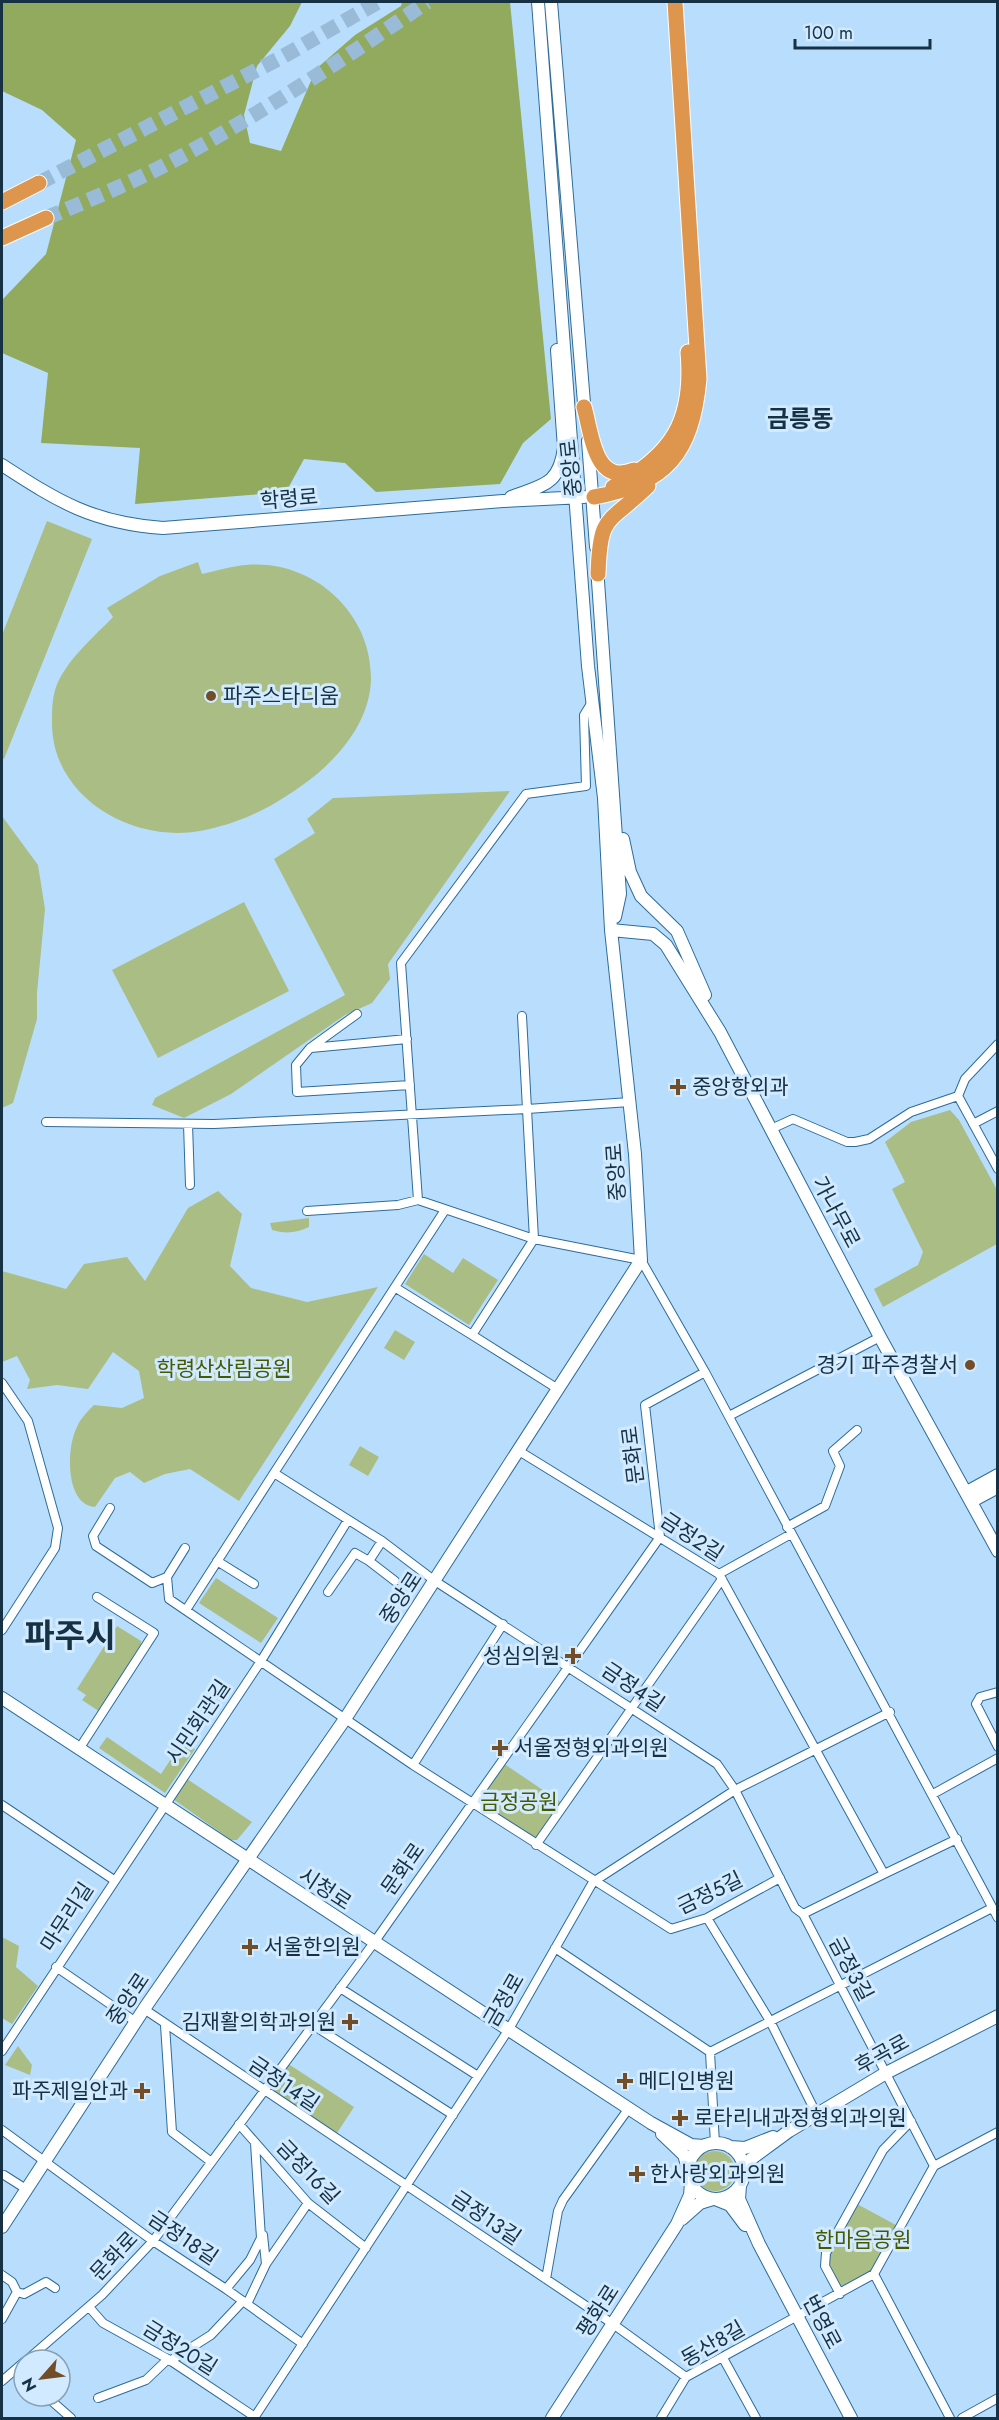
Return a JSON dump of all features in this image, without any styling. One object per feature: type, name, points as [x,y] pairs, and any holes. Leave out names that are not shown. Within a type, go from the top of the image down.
[{"type":"highway","points":[[597,574],[600,536],[606,522],[647,487],[664,450],[682,424],[690,392],[667,2]]},
{"type":"highway","points":[[594,497],[673,458],[690,430],[699,379],[675,2]]},
{"type":"highway","points":[[2,202],[39,183]]},
{"type":"highway","points":[[2,238],[46,218]]},
{"type":"highway","points":[[584,407],[599,461],[604,469],[620,474],[655,468]]},
{"type":"main road","name":"중앙로","points":[[2,2227],[144,2009],[345,1719],[641,1260],[630,1102],[611,930],[604,798],[592,702],[538,2]]},
{"type":"main road","name":"중앙로","points":[[551,2],[584,407],[594,497],[597,574],[621,894],[611,930]]},
{"type":"main road","points":[[503,501],[549,482],[558,472],[562,460],[564,448],[555,317],[560,295]]},
{"type":"main road","name":"학령로","points":[[2,465],[76,510],[112,522],[143,527],[194,527],[503,501],[594,497]]},
{"type":"main road","points":[[613,783],[630,872],[641,896],[677,931],[720,1032]]},
{"type":"main road","name":"가나무로","points":[[611,930],[652,934],[666,945],[720,1032],[880,1337],[998,1551]]},
{"type":"main road","points":[[969,1497],[998,1476]]},
{"type":"main road","points":[[969,1497],[998,1487]]},
{"type":"main road","name":"시청로","points":[[2,1698],[373,1944],[509,2029],[651,2123]]},
{"type":"main road","name":"후곡로","points":[[789,2132],[886,2073],[998,2016]]},
{"type":"main road","points":[[651,2123],[691,2145],[745,2148],[789,2132]]},
{"type":"main road","points":[[651,2123],[684,2155],[688,2168],[691,2183],[690,2195],[677,2224]]},
{"type":"main road","points":[[677,2224],[700,2203],[732,2194],[742,2180],[751,2160],[789,2132]]},
{"type":"main road","points":[[688,2168],[694,2155],[710,2145]]},
{"type":"main road","points":[[729,2147],[741,2159],[742,2180],[739,2199],[759,2244]]},
{"type":"main road","points":[[691,2183],[700,2194],[730,2205],[759,2244]]},
{"type":"main road","name":"평화로","points":[[552,2418],[677,2224]]},
{"type":"main road","name":"번영로","points":[[759,2244],[851,2418]]},
{"type":"street","points":[[418,1200],[401,963],[526,794],[586,786],[584,715],[592,702]]},
{"type":"street","points":[[357,1014],[310,1048],[296,1065],[297,1092],[410,1085]]},
{"type":"street","points":[[472,1335],[534,1239],[522,1016]]},
{"type":"street","points":[[310,1048],[407,1039]]},
{"type":"street","points":[[771,1129],[793,1119],[847,1142],[869,1139],[911,1112],[958,1096],[965,1079],[998,1044]]},
{"type":"street","points":[[958,1096],[997,1165]]},
{"type":"street","points":[[46,1122],[188,1124],[412,1115],[630,1102]]},
{"type":"street","points":[[973,1124],[998,1111]]},
{"type":"street","points":[[188,1124],[190,1185]]},
{"type":"street","points":[[308,1211],[398,1204],[418,1200],[534,1239],[641,1260],[705,1372],[890,1712],[998,1918]]},
{"type":"street","points":[[186,1610],[445,1210]]},
{"type":"street","points":[[396,1288],[558,1389]]},
{"type":"street","points":[[729,1416],[880,1337]]},
{"type":"street","name":"문화로","points":[[42,2348],[89,2307],[153,2241],[210,2161],[373,1944],[660,1537],[645,1405],[705,1372]]},
{"type":"street","points":[[2,1383],[28,1421],[58,1528],[55,1548],[2,1630]]},
{"type":"street","points":[[720,1577],[825,1506],[840,1466],[833,1451],[857,1430]]},
{"type":"street","name":"금정2길","points":[[519,1451],[660,1537],[720,1577],[818,1750],[884,1874]]},
{"type":"street","name":"금정4길","points":[[274,1473],[382,1541],[435,1581],[717,1764],[735,1790]]},
{"type":"street","points":[[111,1508],[93,1536],[96,1546],[152,1583],[167,1577],[185,1548]]},
{"type":"street","name":"시민회관길","points":[[165,1804],[261,1661],[348,1520]]},
{"type":"street","points":[[369,1561],[382,1541]]},
{"type":"street","points":[[328,1592],[355,1553],[395,1581]]},
{"type":"street","points":[[218,1561],[254,1584]]},
{"type":"street","name":"금정5길","points":[[167,1577],[169,1599],[413,1766],[593,1882],[671,1929],[707,1918],[780,1878]]},
{"type":"street","name":"금정2길","points":[[536,1845],[632,1709],[720,1577]]},
{"type":"street","points":[[79,1749],[153,1633],[98,1597]]},
{"type":"street","points":[[413,1766],[503,1624]]},
{"type":"street","points":[[998,1692],[980,1697],[976,1704],[998,1747]]},
{"type":"street","name":"금정로","points":[[255,2418],[509,2029],[593,1882],[735,1790],[890,1712]]},
{"type":"street","points":[[933,1794],[998,1758]]},
{"type":"street","name":"금정3길","points":[[735,1790],[795,1908],[803,1914],[934,2166]]},
{"type":"street","name":"마무리길","points":[[2,2051],[165,1804]]},
{"type":"street","points":[[2,1805],[114,1880]]},
{"type":"street","points":[[803,1914],[957,1839]]},
{"type":"street","points":[[710,2052],[992,1908]]},
{"type":"street","points":[[707,1918],[770,2021],[817,2115]]},
{"type":"street","points":[[555,1948],[710,2052]]},
{"type":"street","points":[[56,1967],[136,2022]]},
{"type":"street","points":[[340,1988],[478,2076]]},
{"type":"street","name":"금정14길","points":[[144,2009],[406,2186]]},
{"type":"street","points":[[165,2025],[172,2132],[210,2161]]},
{"type":"street","points":[[313,2025],[453,2115]]},
{"type":"street","points":[[710,2052],[710,2145]]},
{"type":"street","name":"금정13길","points":[[546,2279],[558,2211],[563,2199],[629,2108]]},
{"type":"street","points":[[840,2294],[825,2266],[826,2253],[883,2150],[911,2121]]},
{"type":"street","name":"금정16길","points":[[239,2124],[308,2203],[366,2248]]},
{"type":"street","name":"금정18길","points":[[2,2130],[153,2241],[303,2344]]},
{"type":"street","points":[[950,2418],[874,2274],[934,2166],[998,2132]]},
{"type":"street","name":"금정16길","points":[[226,2289],[259,2246],[261,2229],[255,2142]]},
{"type":"street","points":[[4,2175],[27,2188]]},
{"type":"street","name":"금정13길","points":[[406,2186],[613,2324],[686,2377]]},
{"type":"street","points":[[98,2398],[146,2380],[169,2360],[211,2335],[245,2303],[266,2264],[308,2203]]},
{"type":"street","points":[[261,2229],[266,2264]]},
{"type":"street","name":"동산8길","points":[[661,2418],[686,2377],[798,2318],[874,2274]]},
{"type":"street","points":[[2,2275],[12,2282],[17,2292],[24,2294],[46,2282],[55,2288]]},
{"type":"street","points":[[2,2319],[17,2292]]},
{"type":"street","name":"금정20길","points":[[89,2307],[103,2323],[169,2360],[255,2418]]},
{"type":"street","points":[[723,2358],[756,2418]]},
{"type":"street","points":[[962,2418],[998,2398]]},
{"type":"street","points":[[60,2408],[71,2418]]},
{"type":"green space","points":[[2,2],[302,2],[290,26],[257,66],[244,115],[250,143],[281,151],[316,69],[355,35],[401,6],[402,2],[510,2],[551,419],[523,443],[500,484],[376,492],[345,463],[304,459],[286,492],[135,504],[140,448],[41,443],[48,373],[2,353],[2,300],[46,254],[76,140],[42,110],[2,91]]},
{"type":"green space","points":[[47,521],[92,539],[4,759],[2,758],[2,635]]},
{"type":"green space","name":"파주스타디움","points":[[198,562],[202,574],[230,567],[271,565],[294,571],[315,581],[334,595],[350,612],[361,632],[369,655],[370,693],[361,720],[346,744],[317,774],[290,794],[248,817],[217,827],[174,833],[148,830],[123,822],[100,809],[81,793],[65,773],[56,749],[52,723],[54,696],[56,687],[67,667],[81,649],[113,617],[107,608],[160,576]]},
{"type":"green space","points":[[510,791],[388,964],[390,979],[372,1003],[345,1015],[231,1094],[184,1118],[152,1105],[155,1098],[345,995],[274,859],[315,833],[307,819],[333,798]]},
{"type":"green space","points":[[2,816],[38,865],[45,909],[37,993],[37,1019],[13,1103],[2,1108]]},
{"type":"green space","points":[[244,902],[289,991],[158,1058],[112,970]]},
{"type":"green space","points":[[950,1110],[959,1120],[997,1190],[997,1244],[883,1307],[874,1289],[918,1265],[923,1252],[892,1189],[905,1182],[885,1142],[911,1122]]},
{"type":"green space","name":"학령산산림공원","points":[[218,1191],[242,1214],[230,1266],[251,1288],[307,1302],[378,1287],[239,1501],[190,1469],[165,1474],[144,1483],[130,1472],[115,1478],[95,1507],[85,1504],[78,1497],[73,1486],[70,1461],[73,1436],[82,1418],[94,1405],[122,1408],[144,1398],[139,1371],[113,1352],[88,1389],[57,1385],[27,1389],[30,1380],[17,1356],[2,1362],[2,1271],[66,1289],[84,1264],[127,1257],[145,1281],[188,1208]]},
{"type":"green space","points":[[309,1218],[309,1227],[300,1231],[272,1230],[270,1223]]},
{"type":"green space","points":[[424,1254],[453,1273],[463,1258],[498,1280],[469,1325],[405,1284]]},
{"type":"green space","points":[[395,1330],[415,1342],[404,1360],[384,1348]]},
{"type":"green space","points":[[360,1446],[379,1457],[368,1476],[349,1465]]},
{"type":"green space","points":[[216,1578],[278,1618],[261,1643],[199,1603]]},
{"type":"green space","points":[[117,1626],[141,1641],[141,1647],[100,1712],[82,1700],[86,1695],[77,1689]]},
{"type":"green space","points":[[107,1737],[161,1774],[183,1741],[195,1749],[165,1793],[99,1748]]},
{"type":"green space","name":"금정공원","points":[[503,1763],[562,1803],[536,1842],[477,1801]]},
{"type":"green space","points":[[187,1779],[252,1822],[237,1840],[231,1840],[173,1799]]},
{"type":"green space","points":[[2,1937],[19,1946],[16,1967],[38,1986],[12,2024],[2,2018]]},
{"type":"green space","points":[[18,2046],[32,2065],[30,2075],[5,2065]]},
{"type":"green space","points":[[287,2063],[354,2107],[335,2136],[268,2092]]},
{"type":"green space","points":[[715,2151],[723,2152],[729,2157],[734,2163],[734,2179],[729,2185],[723,2190],[715,2191],[707,2190],[701,2185],[696,2179],[695,2171],[696,2163],[701,2157],[707,2152]]},
{"type":"green space","name":"한마음공원","points":[[857,2204],[896,2225],[872,2271],[841,2289],[829,2266],[830,2255]]},
{"type":"tunnel","points":[[39,183],[282,57],[378,2]]},
{"type":"tunnel","points":[[46,218],[92,199],[201,146],[300,86],[427,2]]},
{"type":"place","name":"파주스타디움","points":[[211,696]]},
{"type":"place","name":"중앙항외과","points":[[678,1087]]},
{"type":"place","name":"경기 파주경찰서","points":[[970,1365]]},
{"type":"place","name":"성심의원","points":[[573,1656]]},
{"type":"place","name":"서울정형외과의원","points":[[500,1748]]},
{"type":"place","name":"서울한의원","points":[[250,1947]]},
{"type":"place","name":"김재활의학과의원","points":[[350,2022]]},
{"type":"place","name":"메디인병원","points":[[625,2081]]},
{"type":"place","name":"파주제일안과","points":[[142,2091]]},
{"type":"place","name":"로타리내과정형외과의원","points":[[680,2118]]},
{"type":"place","name":"한사랑외과의원","points":[[637,2174]]},
{"type":"district","name":"금릉동","points":[[800,419]]},
{"type":"district","name":"파주시","points":[[70,1635]]}]
